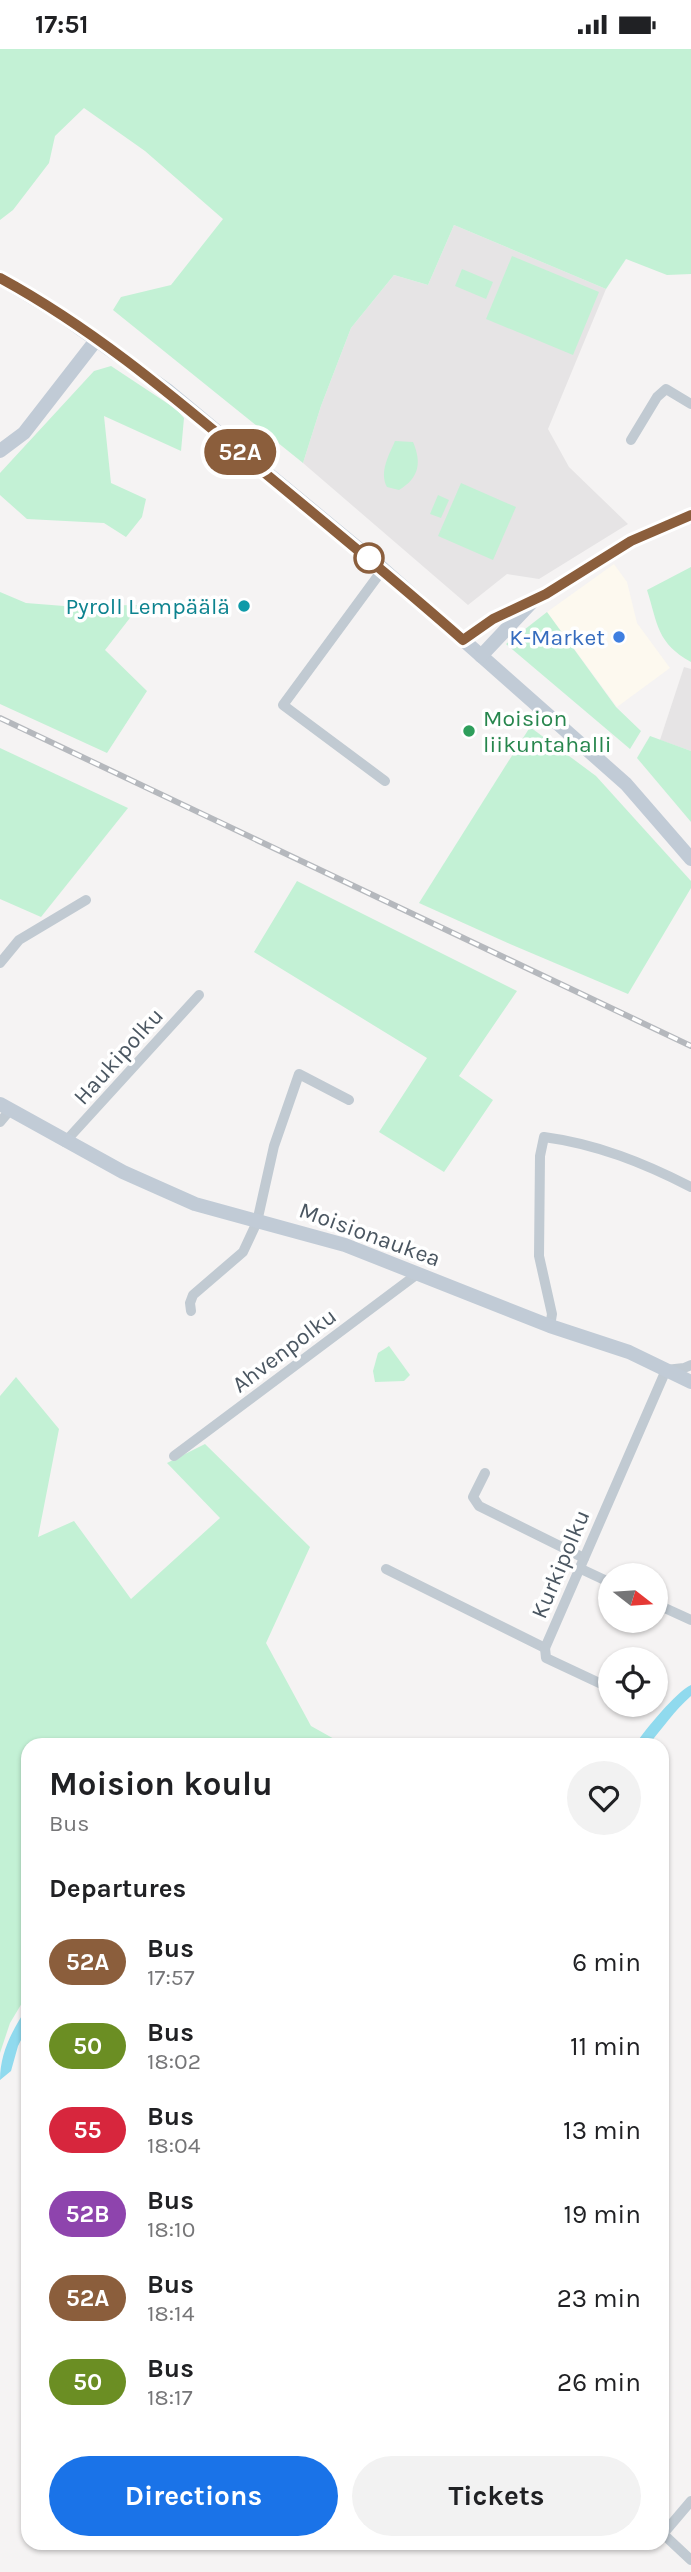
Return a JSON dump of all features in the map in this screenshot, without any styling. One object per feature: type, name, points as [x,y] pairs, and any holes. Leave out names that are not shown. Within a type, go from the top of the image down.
[{"type":"street","points":[[0,278],[97,339],[167,390],[383,569],[626,784],[691,859]]},
{"type":"street","points":[[0,451],[24,433],[97,339]]},
{"type":"street","points":[[631,440],[657,397],[666,389],[691,404]]},
{"type":"street","points":[[463,640],[493,619],[535,600],[631,541],[691,515]]},
{"type":"street","points":[[383,569],[283,705],[385,781]]},
{"type":"street","points":[[481,656],[535,600]]},
{"type":"street","points":[[0,963],[19,940],[86,900]]},
{"type":"street","name":"Haukipolku","points":[[65,1142],[199,995]]},
{"type":"street","points":[[191,1311],[193,1295],[243,1252],[257,1222],[274,1146],[299,1074],[349,1100]]},
{"type":"street","points":[[0,1122],[5,1107]]},
{"type":"street","name":"Moisionaukea","points":[[5,1107],[65,1142],[195,1204],[345,1245],[550,1326],[629,1352],[691,1382]]},
{"type":"street","points":[[550,1326],[552,1314],[539,1256],[540,1156],[544,1137],[603,1149],[647,1165],[691,1187]]},
{"type":"street","name":"Ahvenpolku","points":[[174,1457],[416,1275]]},
{"type":"street","points":[[666,1370],[691,1365]]},
{"type":"street","name":"Kurkipolku","points":[[386,1569],[545,1649],[666,1370]]},
{"type":"street","points":[[485,1473],[473,1497],[479,1506],[598,1574]]},
{"type":"street","points":[[668,1609],[691,1619]]},
{"type":"street","points":[[545,1649],[546,1658],[598,1682]]},
{"type":"street","points":[[669,2525],[691,2501]]},
{"type":"street","points":[[669,2540],[691,2560]]},
{"type":"shaded area","points":[[454,225],[606,289],[548,429],[569,467],[628,524],[539,579],[507,574],[468,605],[303,463],[321,406],[351,328],[394,275],[428,285]]},
{"type":"shaded area","points":[[614,564],[627,582],[637,623],[670,668],[617,707],[547,612]]},
{"type":"shaded area","points":[[684,667],[691,669],[691,751],[660,740]]},
{"type":"green space","points":[[0,49],[691,49],[691,274],[667,275],[626,259],[606,289],[454,225],[428,285],[394,275],[351,328],[321,406],[303,463],[113,310],[121,297],[171,285],[223,219],[145,151],[84,108],[55,136],[49,163],[13,210],[0,220]]},
{"type":"green space","points":[[512,256],[599,292],[573,355],[486,319]]},
{"type":"green space","points":[[462,269],[493,282],[486,299],[455,286]]},
{"type":"green space","points":[[111,366],[176,409],[184,418],[181,451],[104,416],[111,483],[146,499],[142,517],[126,537],[104,523],[27,519],[0,495],[0,473],[94,371]]},
{"type":"green space","points":[[395,441],[413,442],[418,463],[415,475],[399,490],[387,487],[384,475]]},
{"type":"green space","points":[[461,483],[516,507],[493,560],[438,536]]},
{"type":"green space","points":[[438,495],[449,500],[441,518],[430,514]]},
{"type":"green space","points":[[691,567],[691,662],[671,648],[660,632],[647,590]]},
{"type":"green space","points":[[0,592],[26,603],[64,606],[140,605],[105,650],[147,691],[107,753],[0,704]]},
{"type":"green space","points":[[547,612],[616,707],[641,731],[630,749],[506,644]]},
{"type":"green space","points":[[530,727],[596,776],[691,881],[691,888],[628,994],[419,903]]},
{"type":"green space","points":[[650,736],[691,751],[691,822],[637,758]]},
{"type":"green space","points":[[0,748],[128,808],[41,917],[0,899]]},
{"type":"green space","points":[[297,881],[517,991],[459,1076],[493,1100],[444,1172],[379,1132],[427,1058],[254,952]]},
{"type":"green space","points":[[389,1346],[410,1375],[404,1381],[375,1382],[373,1371],[378,1353]]},
{"type":"green space","points":[[16,1377],[59,1429],[38,1537],[74,1521],[131,1599],[220,1518],[167,1463],[205,1444],[310,1547],[266,1643],[311,1726],[332,1738],[21,1738],[21,2005],[10,2023],[0,2053],[0,1396]]},
{"type":"water","points":[[691,1685],[691,1696],[654,1738],[640,1738],[657,1717],[668,1717],[670,1703]]},
{"type":"water","points":[[21,2017],[21,2040],[11,2071],[0,2080],[2,2060]]},
{"type":"railway","points":[[0,718],[691,1046]]},
{"type":"bus line","name":"52A","points":[[0,278],[97,339],[167,390],[383,569],[463,640],[493,619],[546,594],[631,541],[691,515]]},
{"type":"place","name":"Pyroll Lempäälä","points":[[244,606]]},
{"type":"place","name":"K-Market","points":[[619,637]]},
{"type":"place","name":"Moision liikuntahalli","points":[[469,731]]}]
